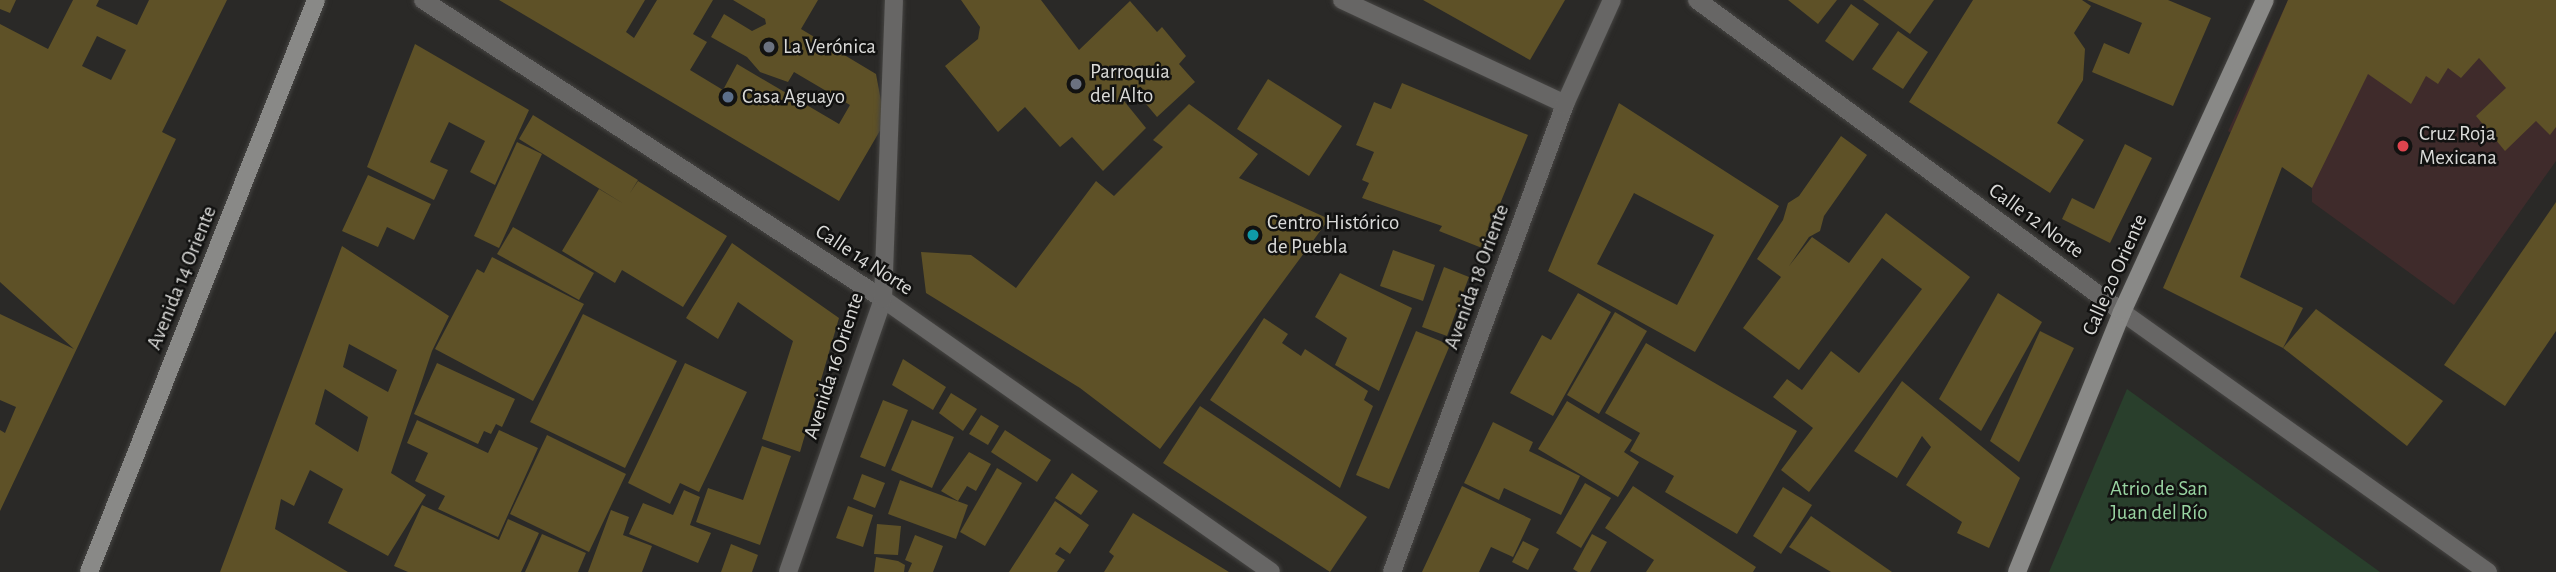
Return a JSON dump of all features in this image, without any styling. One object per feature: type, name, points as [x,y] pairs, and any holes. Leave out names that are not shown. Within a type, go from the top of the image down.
[{"type":"street","name":"Avenida 14 Oriente","points":[[89,572],[316,0]]},
{"type":"street","name":"Calle 14 Norte","points":[[423,0],[883,299],[1271,572]]},
{"type":"street","name":"Avenida 16 Oriente","points":[[788,572],[883,299],[894,0]]},
{"type":"street","points":[[1342,0],[1565,104]]},
{"type":"street","name":"Avenida 18 Oriente","points":[[1392,572],[1565,104],[1612,0]]},
{"type":"street","name":"Calle 12 Norte","points":[[1697,0],[2122,312],[2488,572]]},
{"type":"street","name":"Calle 20 Oriente","points":[[2017,572],[2122,312],[2265,0]]},
{"type":"shaded area","name":"Cruz Roja Mexicana","points":[[2288,0],[2556,0],[2556,161],[2454,305],[2312,202],[2312,187],[2228,131]]},
{"type":"green space","name":"Atrio de San Juan del Río","points":[[2127,389],[2380,572],[2049,572]]},
{"type":"building","points":[[0,0],[16,0],[10,13],[0,9]]},
{"type":"building","points":[[73,0],[99,0],[96,6],[137,25],[149,0],[227,0],[162,132],[176,139],[0,511],[0,430],[5,433],[16,407],[0,400],[0,314],[74,349],[0,282],[0,24],[48,49]],"holes":[[[97,36],[126,50],[111,80],[82,66]]]},
{"type":"building","name":"Casa Aguayo","points":[[499,0],[645,0],[626,32],[634,38],[657,0],[713,0],[693,34],[707,42],[690,70],[723,90],[737,64],[839,124],[850,105],[794,72],[788,82],[760,72],[747,57],[711,37],[724,14],[752,31],[766,24],[765,19],[733,0],[818,0],[801,29],[876,74],[885,122],[839,201]]},
{"type":"building","name":"Parroquia del Alto","points":[[961,0],[1041,0],[1079,50],[1130,1],[1157,32],[1162,27],[1186,56],[1179,64],[1195,82],[1157,117],[1131,86],[1120,96],[1146,128],[1103,171],[1072,137],[1060,147],[1025,107],[998,132],[945,66],[978,39],[980,27]]},
{"type":"building","points":[[1423,0],[1565,0],[1530,60]]},
{"type":"building","points":[[1788,0],[1837,0],[1818,24]]},
{"type":"building","points":[[1863,0],[1934,0],[1910,34]]},
{"type":"building","points":[[1973,0],[2082,0],[2091,6],[2074,33],[2085,49],[2083,80],[2057,123],[2084,140],[2050,193],[1909,102]]},
{"type":"building","points":[[2087,0],[2168,0],[2211,18],[2173,106],[2092,72],[2104,43],[2129,54],[2142,23]]},
{"type":"building","points":[[2288,0],[2556,0],[2556,127],[2550,135],[2536,121],[2505,151],[2476,116],[2506,88],[2479,58],[2461,78],[2448,68],[2438,84],[2426,76],[2411,104],[2368,74],[2312,188],[2282,167],[2240,277],[2303,308],[2283,348],[2163,288]]},
{"type":"building","points":[[1851,4],[1879,24],[1853,61],[1825,41]]},
{"type":"building","points":[[1898,31],[1928,52],[1903,89],[1872,69]]},
{"type":"building","points":[[415,44],[529,110],[495,185],[470,172],[485,141],[449,122],[430,162],[448,170],[434,200],[367,167]]},
{"type":"building","points":[[1268,79],[1342,126],[1309,176],[1237,129]]},
{"type":"building","points":[[1402,83],[1528,135],[1482,248],[1439,231],[1442,226],[1362,198],[1369,183],[1362,180],[1374,152],[1356,145],[1374,102],[1391,109]]},
{"type":"building","points":[[1619,103],[1779,206],[1695,352],[1548,271]],"holes":[[[1634,193],[1714,235],[1677,305],[1597,264]]]},
{"type":"building","points":[[1189,104],[1258,154],[1239,178],[1329,219],[1160,449],[1080,388],[926,293],[921,252],[971,255],[1016,288],[1096,181],[1114,196],[1163,147],[1153,140]]},
{"type":"building","points":[[533,115],[638,180],[630,193],[638,181],[727,236],[683,307],[622,270],[615,283],[562,251],[599,189],[624,204],[519,139]]},
{"type":"building","points":[[1841,136],[1867,155],[1824,216],[1820,231],[1809,237],[1789,266],[1812,237],[1849,263],[1886,213],[1970,277],[1809,492],[1781,470],[1813,428],[1773,397],[1787,379],[1802,390],[1831,351],[1859,373],[1922,289],[1882,258],[1799,370],[1743,328],[1781,277],[1757,259],[1783,220],[1788,203],[1799,196]]},
{"type":"building","points":[[517,142],[542,154],[499,248],[474,236]]},
{"type":"building","points":[[2125,144],[2152,158],[2110,243],[2062,219],[2072,198],[2094,209]]},
{"type":"building","points":[[368,175],[431,204],[414,240],[387,227],[378,247],[342,231]]},
{"type":"building","points":[[2556,202],[2556,331],[2505,406],[2444,365]]},
{"type":"building","points":[[513,227],[594,273],[579,300],[497,254]]},
{"type":"building","points":[[732,243],[839,318],[800,452],[762,439],[793,341],[738,302],[718,339],[686,318]]},
{"type":"building","points":[[342,246],[449,316],[432,351],[391,473],[426,495],[388,556],[328,523],[343,489],[310,470],[294,506],[281,499],[275,529],[348,572],[220,572]],"holes":[[[349,344],[397,370],[388,392],[343,367]],[[325,389],[368,417],[358,452],[315,424]]]},
{"type":"building","points":[[1393,250],[1435,265],[1423,301],[1380,286]]},
{"type":"building","points":[[492,257],[584,304],[533,401],[435,349],[477,269],[484,273]]},
{"type":"building","points":[[1444,267],[1469,277],[1447,336],[1422,327]]},
{"type":"building","points":[[1340,273],[1412,308],[1379,391],[1335,365],[1347,338],[1315,317]]},
{"type":"building","points":[[1578,293],[1611,312],[1553,416],[1510,393],[1542,335],[1551,340]]},
{"type":"building","points":[[1998,293],[2042,322],[1981,431],[1939,399]]},
{"type":"building","points":[[2316,309],[2443,401],[2407,446],[2283,348]]},
{"type":"building","points":[[1615,312],[1647,331],[1599,414],[1567,395]]},
{"type":"building","points":[[583,314],[677,361],[625,468],[530,422]]},
{"type":"building","points":[[1264,318],[1288,334],[1282,343],[1301,356],[1305,349],[1368,391],[1364,400],[1373,406],[1340,488],[1210,400]]},
{"type":"building","points":[[1416,331],[1450,345],[1389,489],[1356,475]]},
{"type":"building","points":[[2040,331],[2074,348],[2019,462],[1990,441]]},
{"type":"building","points":[[1646,343],[1797,431],[1737,534],[1665,492],[1674,476],[1630,451],[1640,433],[1605,413]]},
{"type":"building","points":[[903,359],[946,387],[933,410],[892,385]]},
{"type":"building","points":[[437,363],[515,399],[502,427],[496,424],[491,434],[484,431],[478,444],[414,414]]},
{"type":"building","points":[[685,363],[747,392],[699,492],[680,483],[670,504],[628,483]]},
{"type":"building","points":[[1902,381],[2020,478],[1989,548],[1957,533],[1962,522],[1906,485],[1931,447],[1922,436],[1897,478],[1854,451]]},
{"type":"building","points":[[951,393],[977,409],[963,431],[939,413]]},
{"type":"building","points":[[883,400],[908,410],[885,467],[860,457]]},
{"type":"building","points":[[1567,401],[1632,440],[1624,452],[1639,462],[1618,497],[1538,449]]},
{"type":"building","points":[[1200,406],[1367,517],[1330,572],[1163,463]]},
{"type":"building","points":[[981,415],[999,426],[988,445],[969,434]]},
{"type":"building","points":[[417,420],[488,453],[499,430],[538,448],[498,537],[438,509],[445,496],[415,481],[428,453],[407,443]]},
{"type":"building","points":[[912,420],[954,437],[932,488],[891,470]]},
{"type":"building","points":[[1493,422],[1533,442],[1529,451],[1580,476],[1561,515],[1504,488],[1499,500],[1464,483]]},
{"type":"building","points":[[1005,430],[1051,460],[1037,482],[991,452]]},
{"type":"building","points":[[547,435],[626,474],[589,552],[510,514]]},
{"type":"building","points":[[762,446],[791,456],[760,545],[696,522],[708,488],[743,500]]},
{"type":"building","points":[[969,452],[991,464],[976,491],[967,486],[958,501],[941,491]]},
{"type":"building","points":[[997,468],[1022,483],[985,546],[960,532]]},
{"type":"building","points":[[1072,473],[1098,491],[1081,515],[1055,498]]},
{"type":"building","points":[[862,474],[885,483],[875,508],[853,499]]},
{"type":"building","points":[[900,480],[968,505],[956,539],[888,514]]},
{"type":"building","points":[[1585,483],[1611,498],[1581,548],[1556,533]]},
{"type":"building","points":[[1462,486],[1531,519],[1513,557],[1491,547],[1479,572],[1422,572]]},
{"type":"building","points":[[1633,486],[1756,567],[1753,572],[1646,572],[1654,560],[1605,528]]},
{"type":"building","points":[[1783,487],[1812,505],[1781,554],[1753,536]]},
{"type":"building","points":[[684,490],[700,497],[690,525],[711,533],[698,563],[629,534],[643,503],[673,515]]},
{"type":"building","points":[[1055,501],[1089,525],[1070,554],[1060,547],[1055,554],[1065,560],[1057,572],[1009,572]]},
{"type":"building","points":[[422,505],[499,540],[508,519],[539,533],[521,572],[408,572],[394,566]]},
{"type":"building","points":[[848,506],[873,515],[863,547],[836,538]]},
{"type":"building","points":[[611,510],[629,517],[623,535],[652,546],[642,572],[588,572]]},
{"type":"building","points":[[1133,513],[1229,572],[1104,572],[1114,556],[1109,552]]},
{"type":"building","points":[[1811,516],[1892,572],[1831,572],[1789,547]]},
{"type":"building","points":[[877,524],[901,526],[898,555],[874,554]]},
{"type":"building","points":[[542,534],[586,553],[578,572],[525,572]]},
{"type":"building","points":[[1592,534],[1607,542],[1590,572],[1578,572],[1573,569]]},
{"type":"building","points":[[915,535],[943,546],[933,572],[908,572],[912,563],[905,560]]},
{"type":"building","points":[[1523,541],[1539,549],[1528,570],[1512,562]]},
{"type":"building","points":[[731,544],[758,555],[752,572],[721,572]]},
{"type":"building","points":[[876,557],[898,561],[905,565],[904,572],[874,572]]},
{"type":"place","name":"La Verónica","points":[[769,47]]},
{"type":"place","name":"Parroquia del Alto","points":[[1076,84]]},
{"type":"place","name":"Casa Aguayo","points":[[728,97]]},
{"type":"place","name":"Cruz Roja Mexicana","points":[[2403,146]]},
{"type":"place","name":"Centro Histórico de Puebla","points":[[1253,235]]}]
